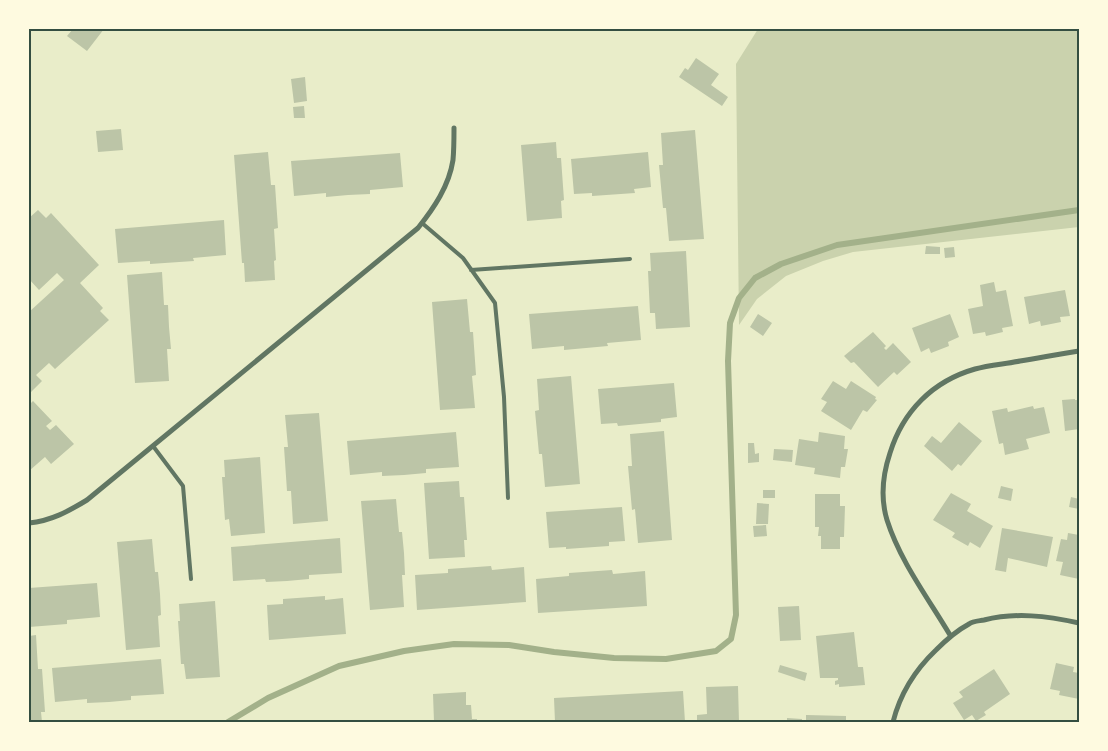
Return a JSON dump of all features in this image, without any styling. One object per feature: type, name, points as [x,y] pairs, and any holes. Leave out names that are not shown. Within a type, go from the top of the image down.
[{"type":"street","points":[[29,523],[42,522],[65,514],[88,500],[418,228],[434,208],[446,184],[453,161],[454,128]]},
{"type":"street","points":[[950,635],[897,546],[886,518],[883,493],[885,469],[894,440],[908,414],[924,396],[947,381],[975,369],[1079,351]]},
{"type":"street","points":[[893,722],[908,684],[925,660],[950,635],[971,623],[993,617],[1022,614],[1079,623]]},
{"type":"lane","points":[[422,223],[463,258],[495,303],[504,397],[508,498]]},
{"type":"lane","points":[[471,270],[630,259]]},
{"type":"lane","points":[[153,446],[183,486],[191,579]]},
{"type":"green space","points":[[758,29],[1079,29],[1079,227],[853,252],[823,261],[786,276],[757,299],[739,325],[736,64]]},
{"type":"building","points":[[73,29],[104,29],[87,51],[67,36]]},
{"type":"building","points":[[696,58],[719,74],[711,85],[728,97],[722,106],[679,77],[685,68],[688,70]]},
{"type":"building","points":[[305,77],[307,101],[294,103],[291,79]]},
{"type":"building","points":[[304,106],[305,118],[294,118],[293,107]]},
{"type":"building","points":[[121,129],[123,150],[98,152],[96,131]]},
{"type":"building","points":[[695,130],[704,239],[669,241],[666,208],[663,208],[659,165],[663,165],[661,133]]},
{"type":"building","points":[[556,142],[557,158],[561,158],[564,200],[561,201],[562,218],[527,221],[521,145]]},
{"type":"building","points":[[268,152],[271,185],[275,185],[278,228],[274,229],[275,280],[245,282],[234,155]]},
{"type":"building","points":[[648,152],[651,187],[634,189],[635,193],[592,196],[592,193],[574,194],[571,159]]},
{"type":"building","points":[[400,153],[403,187],[370,190],[370,194],[326,197],[326,193],[294,196],[291,161]]},
{"type":"building","points":[[38,210],[46,218],[51,213],[99,265],[80,283],[103,308],[100,311],[109,320],[55,369],[49,363],[36,375],[42,381],[29,394],[29,312],[64,280],[57,273],[39,290],[29,279],[29,218]]},
{"type":"building","points":[[224,220],[226,255],[193,258],[194,261],[150,264],[150,261],[118,263],[115,229]]},
{"type":"building","points":[[926,246],[940,247],[940,254],[925,254]]},
{"type":"building","points":[[954,247],[955,257],[945,258],[944,248]]},
{"type":"building","points":[[686,251],[690,327],[656,329],[655,313],[650,313],[648,271],[651,271],[650,253]]},
{"type":"building","points":[[162,272],[164,305],[168,305],[171,349],[167,349],[169,381],[135,383],[127,275]]},
{"type":"building","points":[[994,282],[996,292],[1006,290],[1013,326],[1002,328],[1003,332],[986,336],[985,332],[973,334],[968,309],[983,306],[980,285]]},
{"type":"building","points":[[1065,290],[1070,316],[1060,317],[1061,322],[1041,326],[1040,321],[1029,324],[1024,297]]},
{"type":"building","points":[[467,299],[470,332],[473,332],[476,375],[472,376],[475,408],[440,410],[432,302]]},
{"type":"building","points":[[638,306],[641,340],[607,343],[608,346],[564,350],[564,346],[532,349],[529,314]]},
{"type":"building","points":[[758,314],[772,323],[763,336],[750,327]]},
{"type":"building","points":[[950,314],[959,337],[948,342],[949,346],[931,353],[929,348],[921,352],[912,328]]},
{"type":"building","points":[[873,332],[886,346],[884,348],[886,350],[893,343],[911,362],[897,375],[894,372],[878,387],[854,362],[851,363],[844,356]]},
{"type":"building","points":[[571,376],[580,484],[545,487],[542,454],[539,454],[535,411],[539,410],[537,379]]},
{"type":"building","points":[[833,381],[846,389],[851,381],[876,397],[875,399],[877,400],[867,412],[863,410],[851,430],[821,411],[827,402],[821,399]]},
{"type":"building","points":[[674,383],[677,417],[661,419],[661,422],[618,426],[617,423],[601,424],[598,389]]},
{"type":"building","points":[[1062,400],[1079,400],[1079,429],[1065,431]]},
{"type":"building","points":[[33,401],[52,421],[46,426],[50,430],[56,425],[74,444],[51,464],[45,457],[29,471],[29,405]]},
{"type":"building","points":[[1033,406],[1034,409],[1044,407],[1050,433],[1026,439],[1029,449],[1005,455],[1003,443],[999,444],[992,411],[1007,408],[1008,412]]},
{"type":"building","points":[[319,413],[328,521],[293,524],[291,491],[287,491],[284,447],[288,447],[285,415]]},
{"type":"building","points":[[959,422],[982,441],[961,466],[958,464],[952,471],[924,446],[932,436],[941,443]]},
{"type":"building","points":[[664,431],[672,540],[638,543],[635,509],[632,510],[628,466],[632,466],[630,434]]},
{"type":"building","points":[[456,432],[459,467],[426,469],[426,473],[404,475],[382,476],[382,472],[350,475],[347,441]]},
{"type":"building","points":[[819,432],[845,436],[844,449],[848,449],[845,467],[841,467],[840,478],[814,474],[815,468],[795,465],[799,439],[818,442]]},
{"type":"building","points":[[748,443],[754,443],[755,454],[759,453],[759,462],[748,463]]},
{"type":"building","points":[[774,449],[793,450],[792,462],[773,460]]},
{"type":"building","points":[[260,457],[265,533],[231,536],[229,519],[225,520],[222,477],[225,477],[224,460]]},
{"type":"building","points":[[459,481],[460,497],[464,497],[467,540],[464,540],[465,557],[429,559],[424,483]]},
{"type":"building","points":[[1001,486],[1013,489],[1011,501],[998,498]]},
{"type":"building","points":[[763,490],[775,490],[775,498],[763,498]]},
{"type":"building","points":[[951,493],[971,504],[967,511],[993,526],[980,548],[970,542],[968,546],[952,537],[955,533],[933,520]]},
{"type":"building","points":[[815,494],[840,494],[840,506],[845,506],[844,537],[840,537],[840,549],[821,549],[821,536],[818,536],[819,527],[815,527]]},
{"type":"building","points":[[1071,497],[1079,499],[1079,509],[1069,507]]},
{"type":"building","points":[[396,499],[399,532],[402,532],[404,553],[405,575],[402,575],[404,607],[370,610],[361,501]]},
{"type":"building","points":[[757,503],[769,504],[768,524],[756,524]]},
{"type":"building","points":[[622,507],[625,541],[609,542],[609,546],[566,549],[566,547],[549,548],[546,512]]},
{"type":"building","points":[[766,525],[767,536],[754,537],[753,526]]},
{"type":"building","points":[[1002,528],[1053,537],[1047,567],[1008,558],[1006,572],[995,570]]},
{"type":"building","points":[[1068,533],[1079,535],[1079,579],[1060,575],[1063,562],[1056,561],[1061,539],[1067,540]]},
{"type":"building","points":[[340,538],[342,573],[309,575],[309,579],[287,581],[266,582],[265,579],[233,581],[231,547]]},
{"type":"building","points":[[152,539],[155,572],[158,572],[160,594],[161,615],[158,616],[160,647],[126,650],[117,542]]},
{"type":"building","points":[[491,566],[492,570],[524,567],[526,602],[417,610],[415,575],[448,573],[448,569]]},
{"type":"building","points":[[612,570],[613,574],[645,571],[647,606],[538,613],[536,579],[569,576],[569,573]]},
{"type":"building","points":[[97,583],[100,617],[67,620],[67,624],[29,627],[29,588]]},
{"type":"building","points":[[325,596],[325,600],[343,598],[346,634],[269,640],[267,605],[283,604],[283,599]]},
{"type":"building","points":[[215,601],[220,677],[186,679],[184,664],[181,664],[178,621],[180,621],[179,604]]},
{"type":"building","points":[[799,606],[801,640],[780,641],[778,607]]},
{"type":"building","points":[[854,632],[858,667],[863,667],[865,685],[839,687],[839,684],[835,685],[835,681],[838,678],[820,678],[816,636]]},
{"type":"building","points":[[36,635],[38,669],[42,669],[45,712],[41,712],[42,722],[29,722],[29,636]]},
{"type":"building","points":[[161,659],[164,694],[131,696],[131,700],[109,702],[87,703],[87,699],[55,702],[52,668]]},
{"type":"building","points":[[1056,663],[1074,667],[1073,672],[1079,673],[1079,699],[1059,695],[1060,691],[1050,689]]},
{"type":"building","points":[[780,665],[807,673],[805,681],[778,672]]},
{"type":"building","points":[[994,669],[1010,694],[984,712],[986,715],[976,721],[972,715],[964,720],[953,703],[963,697],[959,692]]},
{"type":"building","points":[[738,686],[739,722],[697,722],[697,715],[707,714],[706,687]]},
{"type":"building","points":[[683,691],[685,722],[555,722],[554,698]]},
{"type":"building","points":[[466,692],[466,705],[471,705],[472,719],[477,719],[477,722],[434,722],[433,694]]},
{"type":"building","points":[[806,715],[846,716],[846,722],[806,722]]},
{"type":"building","points":[[787,718],[802,719],[802,722],[787,722]]},
{"type":"waterway","points":[[228,722],[268,698],[339,666],[404,651],[454,644],[509,645],[614,658],[666,659],[716,651],[731,639],[736,615],[728,361],[730,323],[739,298],[755,278],[781,264],[837,245],[1079,210]]}]
